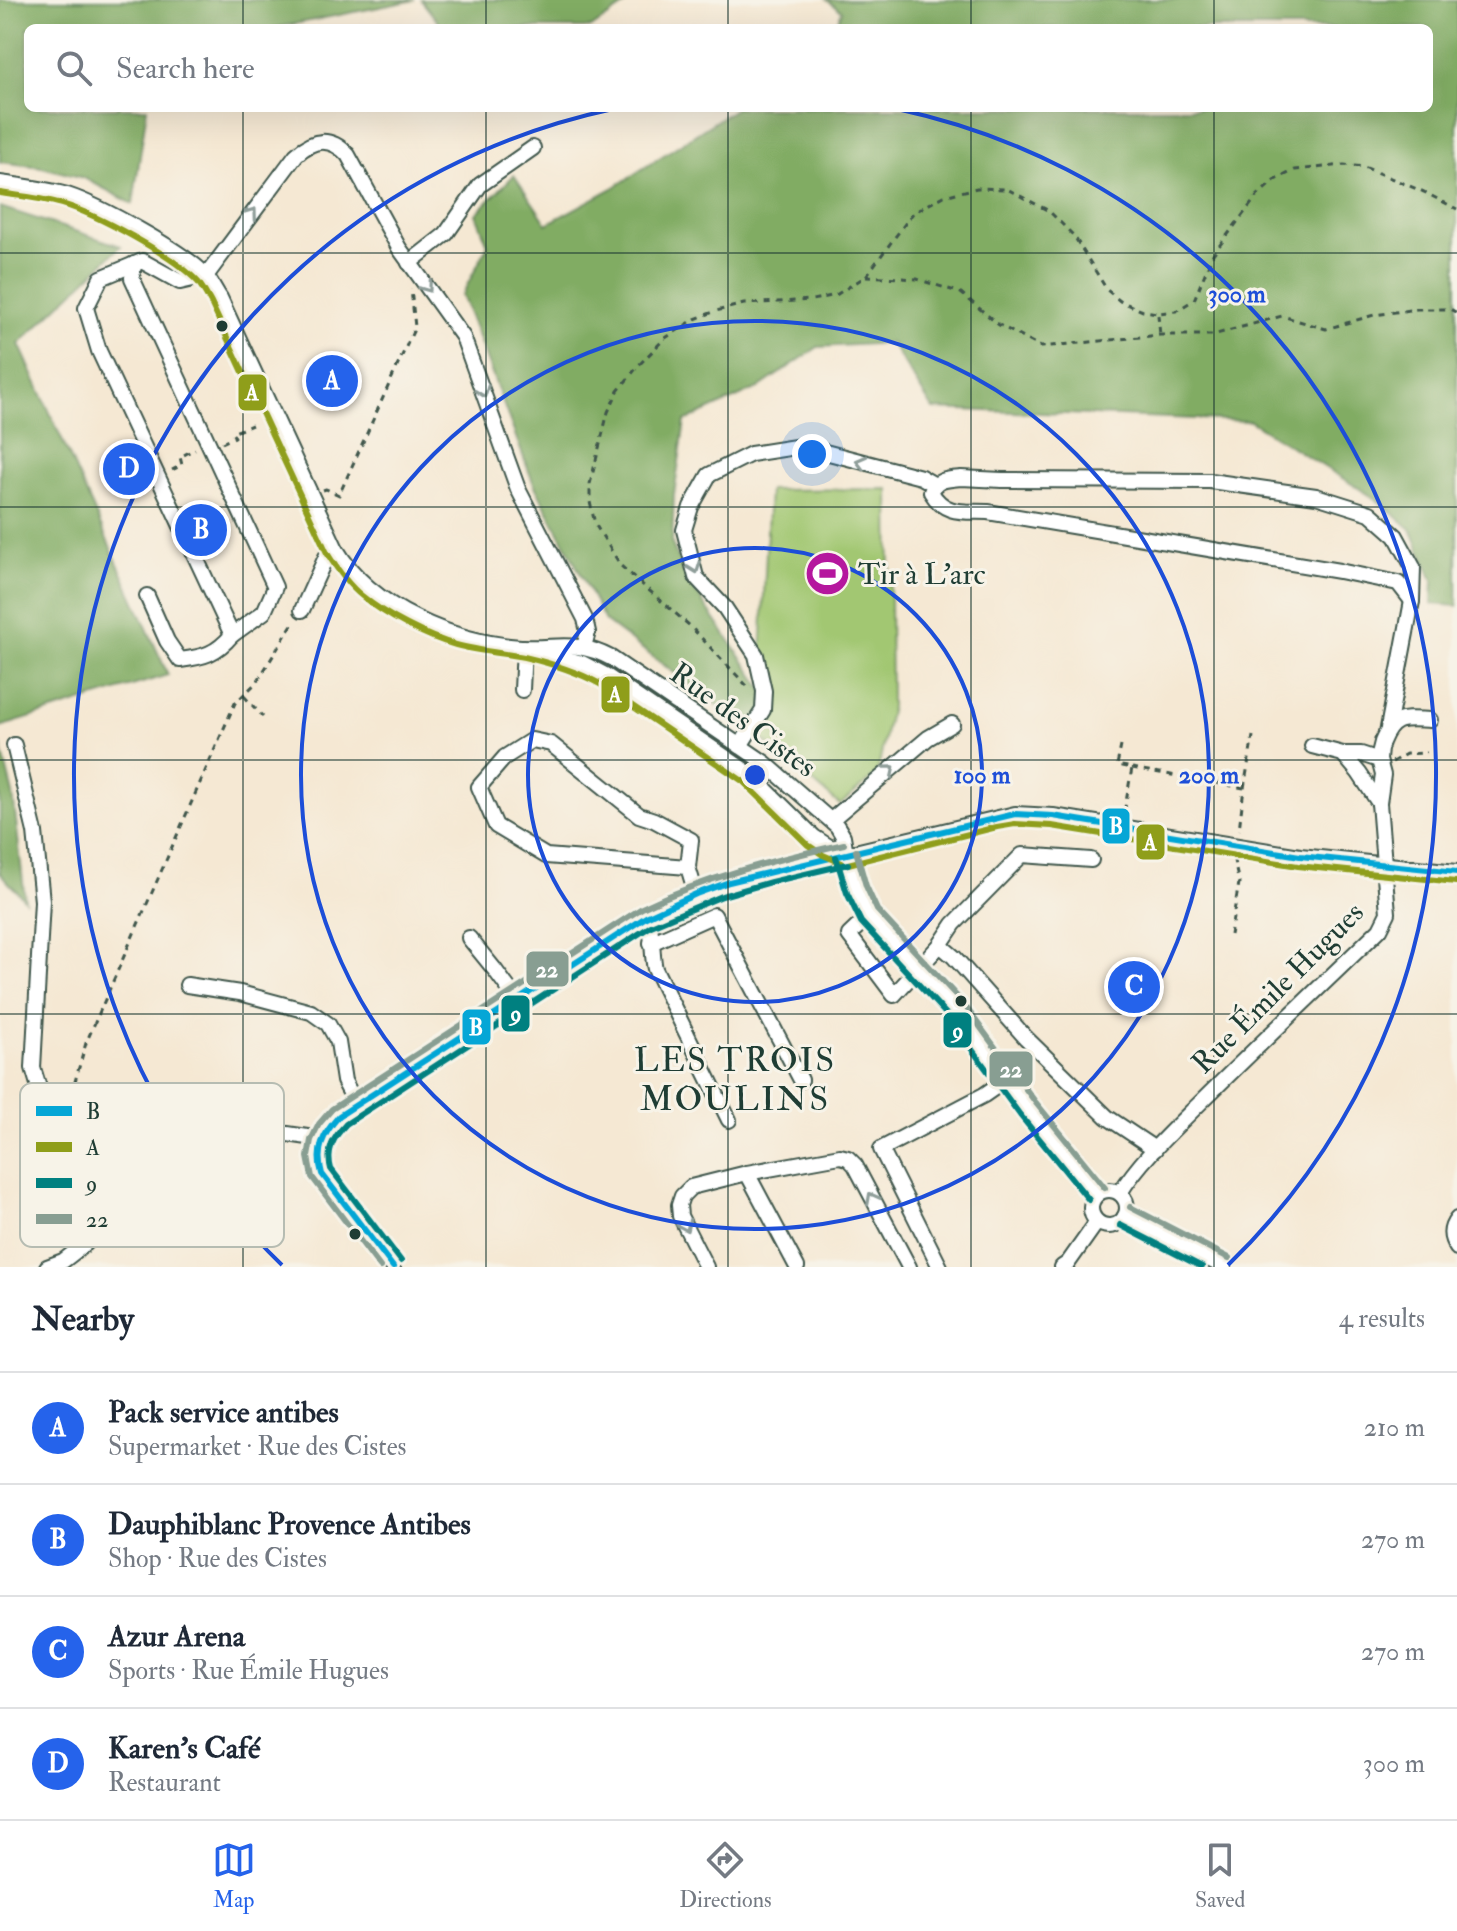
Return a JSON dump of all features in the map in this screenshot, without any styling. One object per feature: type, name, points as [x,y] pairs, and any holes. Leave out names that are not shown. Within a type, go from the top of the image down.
[{"type":"street","points":[[232,635],[99,351],[86,308],[101,278],[142,261],[180,282],[206,276],[296,155],[302,149],[322,141],[340,146],[348,155],[399,248],[463,337],[518,489],[585,619],[588,632],[584,647]]},
{"type":"street","points":[[409,263],[446,234],[480,185],[533,148]]},
{"type":"street","points":[[0,183],[71,196],[160,243],[206,276]]},
{"type":"street","points":[[134,264],[132,278],[275,587],[264,612],[232,635],[221,649],[201,657],[180,660],[167,641],[147,596]]},
{"type":"street","name":"Rue des Cistes","points":[[206,276],[220,298],[336,549],[369,589],[398,608],[457,635],[524,647],[584,647],[611,658],[765,763],[831,820],[843,836],[846,854]]},
{"type":"street","points":[[740,746],[763,710],[764,691],[756,655],[725,608],[696,577],[684,530],[691,507],[709,475],[751,454],[802,446],[921,477],[935,485],[931,492],[938,503],[950,510],[988,512],[1339,571],[1398,583],[1412,601]]},
{"type":"street","name":"Rue Émile Hugues","points":[[935,485],[944,479],[961,478],[1210,481],[1316,496],[1370,513],[1396,536],[1413,567],[1412,601],[1388,728],[1379,751],[1379,803],[1388,913],[1380,929],[1155,1149],[1120,1193]]},
{"type":"street","points":[[302,610],[326,557],[336,549]]},
{"type":"street","points":[[522,690],[524,647]]},
{"type":"street","name":"Rue des Cistes","points":[[524,647],[582,663],[605,675],[750,774],[814,837],[846,854]]},
{"type":"street","points":[[1388,728],[1397,721],[1430,720]]},
{"type":"street","points":[[831,820],[928,738],[952,724]]},
{"type":"street","points":[[688,867],[546,856],[496,826],[479,787],[505,757],[532,740],[551,744],[639,815],[691,840],[688,867],[696,894]]},
{"type":"street","points":[[14,745],[35,832],[42,901],[33,1068],[38,1083]]},
{"type":"street","points":[[1312,746],[1343,754],[1361,754],[1381,768]]},
{"type":"street","points":[[1343,754],[1379,803]]},
{"type":"street","points":[[393,1267],[322,1174],[318,1162],[321,1139],[339,1116],[646,917],[696,894],[742,878],[1015,814],[1053,816],[1300,856],[1457,872]]},
{"type":"street","points":[[846,854],[869,916],[971,1029],[1097,1194]]},
{"type":"street","points":[[869,916],[849,935],[894,995],[940,945],[954,924],[1022,855],[1091,860]]},
{"type":"street","points":[[651,943],[714,915],[801,1080]]},
{"type":"street","points":[[646,917],[650,925],[655,969],[729,1120]]},
{"type":"street","points":[[469,938],[517,1000]]},
{"type":"street","points":[[940,945],[1026,1038],[1107,1117],[1155,1149]]},
{"type":"street","points":[[187,985],[240,993],[311,1012],[328,1024],[338,1042],[344,1081],[356,1104]]},
{"type":"street","points":[[940,1267],[881,1149],[984,1095],[1007,1079]]},
{"type":"street","points":[[284,1133],[321,1139]]},
{"type":"street","points":[[706,1267],[680,1216],[682,1196],[691,1187],[840,1156],[848,1158],[855,1165],[909,1267]]},
{"type":"street","points":[[747,1173],[797,1267]]},
{"type":"street","points":[[1109,1189],[1120,1193],[1127,1204],[1125,1216],[1116,1225],[1097,1222],[1090,1205],[1097,1194],[1109,1189]]},
{"type":"street","points":[[1125,1216],[1224,1267]]},
{"type":"street","points":[[1457,1219],[1452,1225],[1451,1239],[1457,1248]]},
{"type":"street","points":[[1062,1267],[1097,1222]]},
{"type":"street","points":[[47,1267],[63,1261],[81,1247]]},
{"type":"path","points":[[764,704],[690,626],[621,566],[595,524],[590,484],[608,412],[618,391],[664,339],[695,319],[716,311],[744,304],[812,300],[836,295],[866,276],[913,213],[944,196],[977,188],[1007,189],[1049,211],[1074,236],[1107,290],[1120,301],[1143,311],[1158,313],[1176,311],[1194,300],[1213,254],[1258,195],[1275,180],[1295,170],[1344,165],[1364,167],[1457,209]]},
{"type":"path","points":[[866,276],[917,279],[961,293],[999,325],[1041,347],[1160,335],[1213,335],[1282,316],[1326,329],[1374,315],[1417,309],[1450,309],[1457,313]]},
{"type":"path","points":[[339,495],[415,327],[411,289]]},
{"type":"path","points":[[1158,313],[1160,335]]},
{"type":"path","points":[[157,476],[182,465],[180,457],[235,437],[232,433],[252,425]]},
{"type":"path","points":[[75,1083],[86,1043],[235,703],[257,682],[302,610]]},
{"type":"path","points":[[243,695],[263,717]]},
{"type":"path","points":[[1238,837],[1253,736]]},
{"type":"path","points":[[1121,746],[1117,765],[1244,788]]},
{"type":"path","points":[[1381,768],[1406,754],[1427,753]]},
{"type":"path","points":[[1123,817],[1132,768]]},
{"type":"path","points":[[1230,935],[1239,883],[1234,861]]},
{"type":"green space","points":[[0,0],[415,0],[294,24],[24,24],[24,112],[146,112],[133,204],[84,178],[42,167],[0,162]]},
{"type":"green space","points":[[421,0],[643,0],[630,2],[597,24],[440,24]]},
{"type":"green space","points":[[827,0],[1457,0],[1457,606],[1432,604],[1433,580],[1411,529],[1376,499],[1250,421],[933,409],[891,343],[818,347],[758,388],[685,421],[674,495],[672,544],[686,578],[777,709],[759,736],[605,621],[533,482],[462,295],[488,245],[476,214],[514,175],[547,224],[613,188],[730,112],[1433,112],[1433,24],[837,24],[842,11]]},
{"type":"green space","points":[[0,207],[121,246],[19,344],[168,675],[0,727]]},
{"type":"green space","name":"Tir à L'arc","points":[[889,489],[891,706],[877,774],[840,805],[759,736],[777,709],[761,658],[769,490]]},
{"type":"green space","points":[[0,742],[13,794],[25,900],[0,873]]},
{"type":"transit line","name":"A","points":[[0,193],[77,209],[134,237],[171,260],[198,282],[211,303],[327,553],[352,587],[372,604],[445,641],[543,662],[600,684],[744,782],[808,845],[842,863]]},
{"type":"transit line","name":"B","points":[[393,1267],[322,1174],[320,1150],[333,1123],[339,1116],[646,917],[696,894],[729,882],[1015,814],[1053,816],[1300,856],[1457,872]]},
{"type":"transit line","name":"A","points":[[848,864],[1015,824],[1052,826],[1298,866],[1456,882]]},
{"type":"transit line","name":"22","points":[[380,1267],[312,1177],[308,1157],[311,1140],[332,1109],[642,908],[716,878],[844,844]]},
{"type":"transit line","name":"22","points":[[856,851],[877,910],[962,1002],[1036,1103],[1105,1188]]},
{"type":"transit line","name":"9","points":[[836,857],[847,893],[861,922],[946,1014],[1020,1115],[1089,1200]]},
{"type":"transit line","name":"9","points":[[401,1261],[331,1169],[329,1156],[332,1145],[346,1124],[651,926],[722,896],[848,864]]},
{"type":"transit line","name":"22","points":[[1130,1207],[1229,1258]]},
{"type":"transit line","name":"9","points":[[1120,1225],[1202,1267]]},
{"type":"place","name":"Pack service antibes","points":[[332,381]]},
{"type":"place","name":"Karen's Café","points":[[129,469]]},
{"type":"place","name":"Dauphiblanc Provence Antibes","points":[[201,530]]},
{"type":"place","name":"Tir à L'arc","points":[[827,574]]},
{"type":"place","name":"Azur Arena","points":[[1134,987]]},
{"type":"district","name":"LES TROIS MOULINS","points":[[735,1080]]}]
